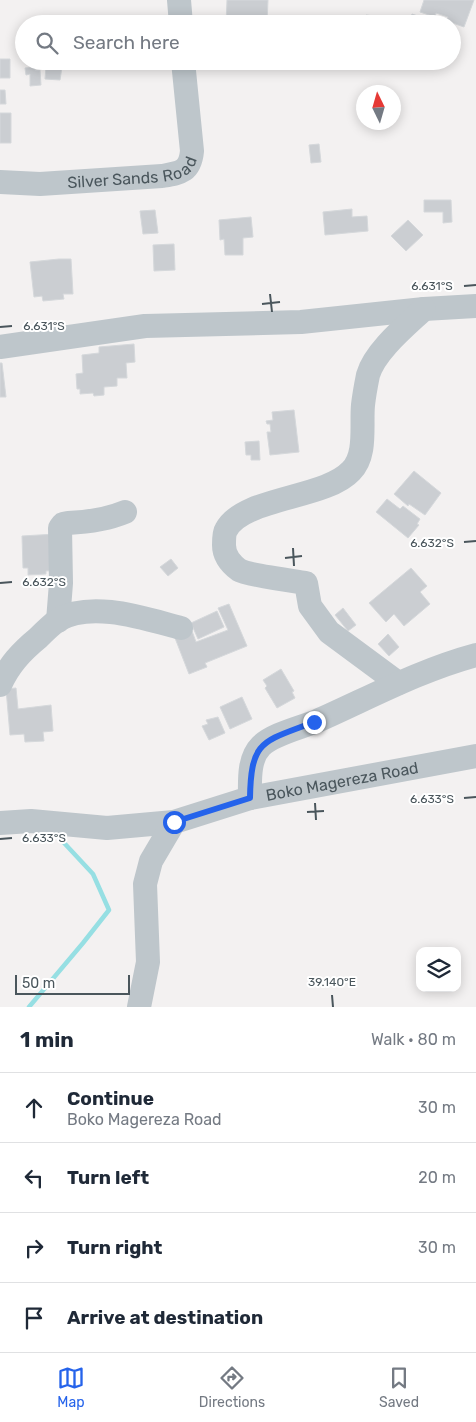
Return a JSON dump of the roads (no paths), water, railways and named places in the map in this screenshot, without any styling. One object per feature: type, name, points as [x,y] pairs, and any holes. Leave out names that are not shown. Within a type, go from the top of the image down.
[{"type":"street","points":[[179,0],[180,15]]},
{"type":"street","name":"Silver Sands Road","points":[[0,182],[40,184],[177,174],[188,167],[192,151],[184,70]]},
{"type":"street","points":[[0,347],[144,326],[302,322],[424,309],[476,306]]},
{"type":"street","points":[[398,683],[329,632],[310,606],[306,584],[240,570],[234,565],[229,560],[224,548],[225,531],[236,518],[255,508],[332,484],[351,471],[360,455],[363,404],[368,374],[385,347],[424,309]]},
{"type":"street","points":[[58,620],[60,528],[63,524],[112,518],[125,512]]},
{"type":"street","points":[[0,685],[8,669],[22,651],[58,620],[72,614],[93,611],[130,615],[181,628]]},
{"type":"street","points":[[250,798],[254,757],[261,746],[277,736],[314,722],[398,683],[476,655]]},
{"type":"street","name":"Boko Magereza Road","points":[[0,823],[31,821],[107,828],[174,822],[250,798],[476,756]]},
{"type":"street","points":[[139,1007],[148,962],[145,884],[151,860],[174,822]]},
{"type":"waterway","points":[[29,1007],[109,910],[93,874],[53,831]]}]
